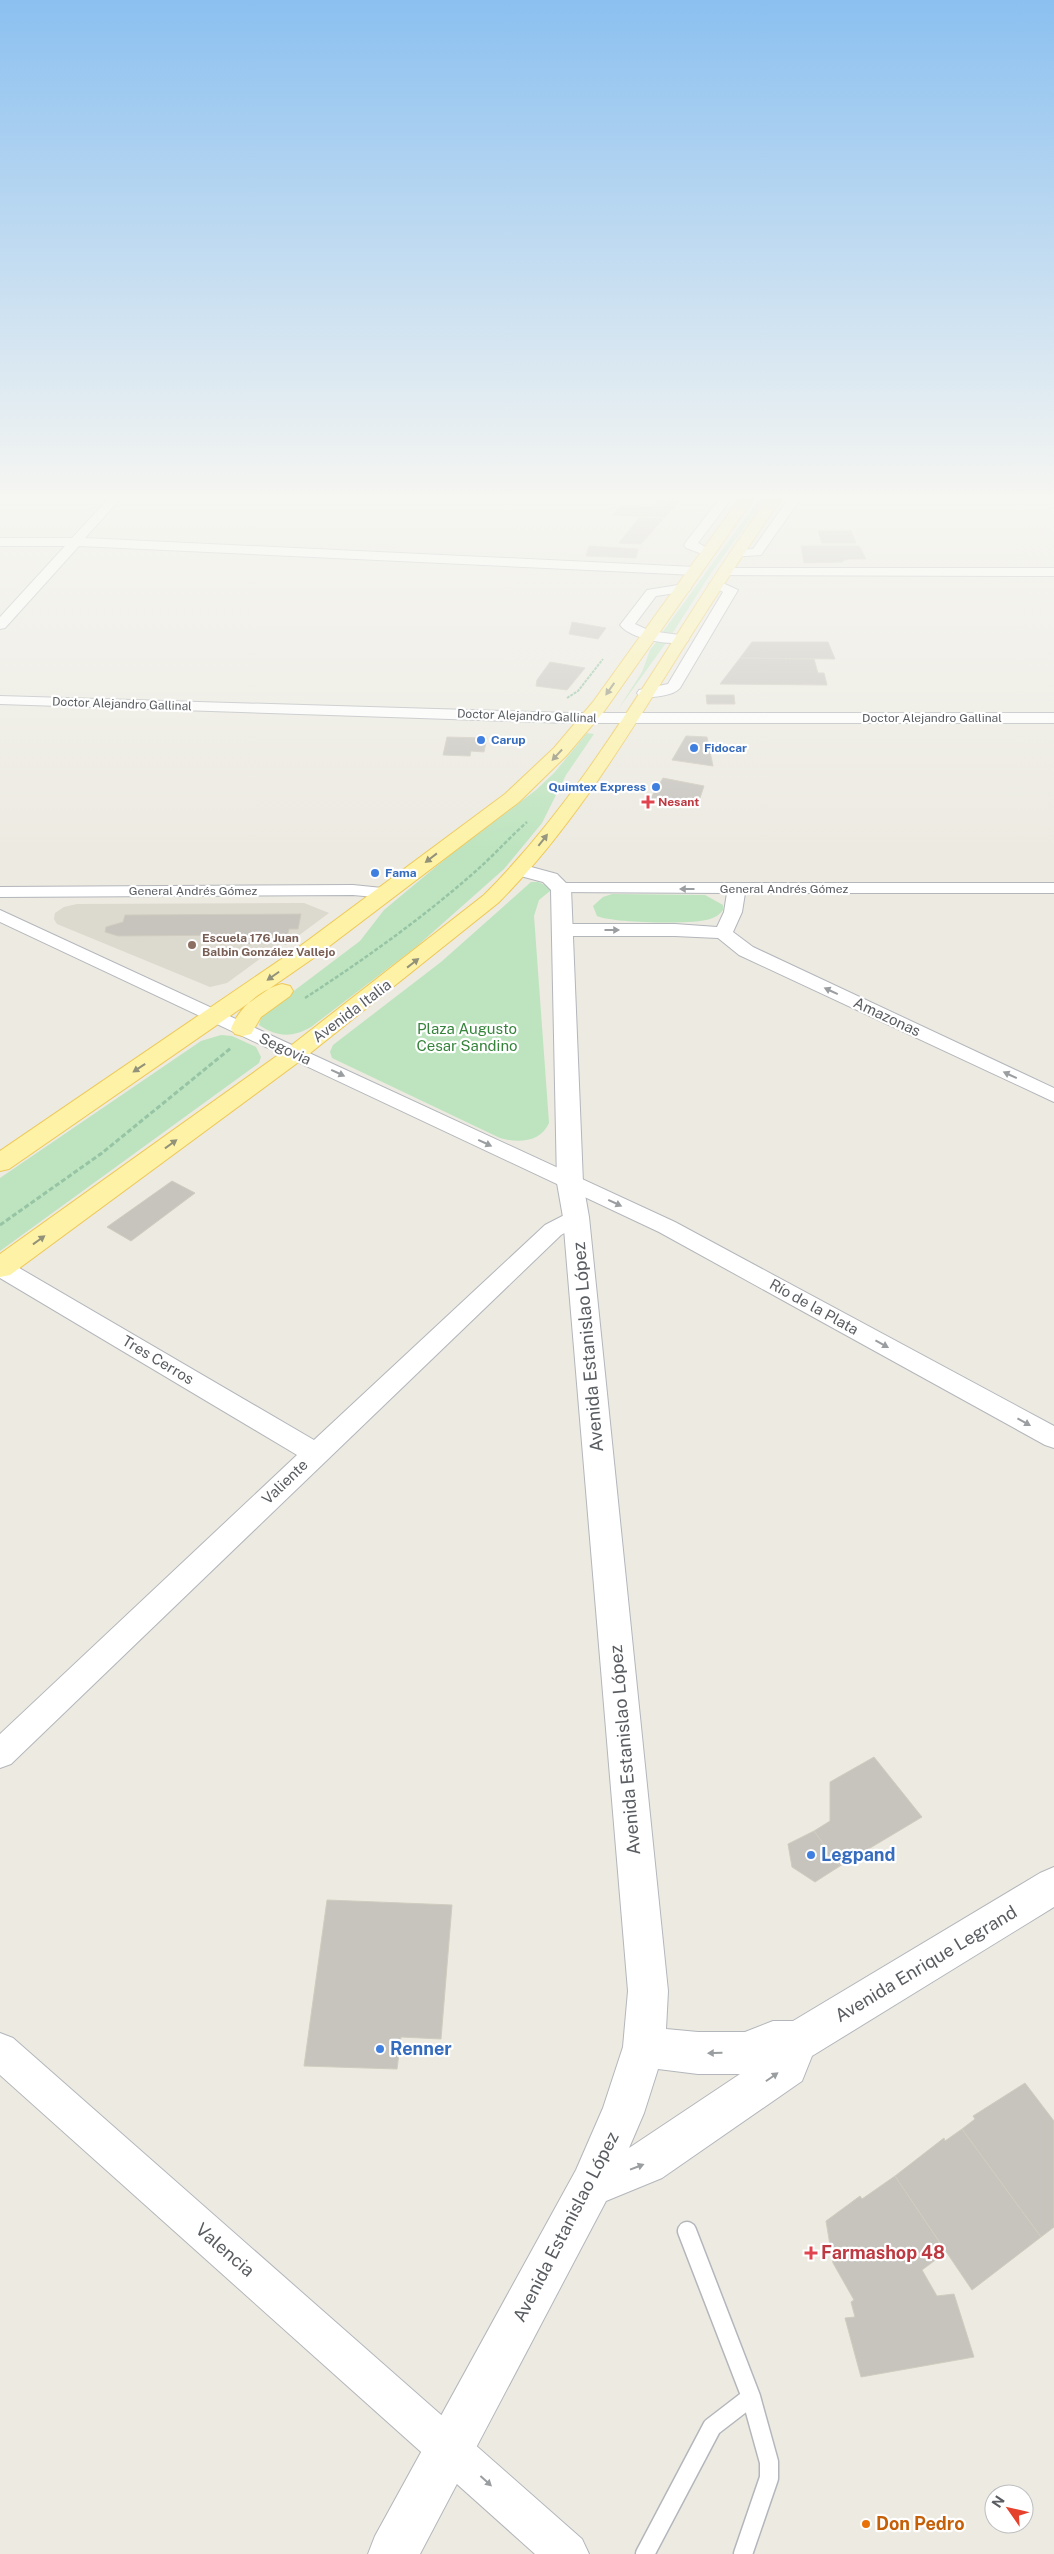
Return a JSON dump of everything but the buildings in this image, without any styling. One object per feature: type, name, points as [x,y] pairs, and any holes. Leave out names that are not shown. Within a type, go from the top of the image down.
[{"type":"main road","points":[[0,1163],[215,1016],[354,917],[512,798],[560,752],[588,718],[662,617]]},
{"type":"main road","name":"Avenida Italia","points":[[1,1268],[296,1053],[456,929],[491,899],[520,870],[566,812],[696,617]]},
{"type":"main road","points":[[629,719],[616,712],[614,708],[639,672],[642,656],[638,650]]},
{"type":"main road","points":[[566,812],[569,786],[601,730],[601,724],[588,718]]},
{"type":"main road","points":[[247,1031],[244,1020],[253,1012],[333,955],[350,940],[354,917]]},
{"type":"street","points":[[633,617],[627,625],[634,631],[648,635],[682,639]]},
{"type":"street","points":[[644,693],[672,688],[715,617]]},
{"type":"street","name":"Doctor Alejandro Gallinal","points":[[0,700],[629,719],[1054,718]]},
{"type":"street","points":[[520,870],[550,878],[561,888]]},
{"type":"street","name":"General Andrés Gómez","points":[[561,888],[736,890],[1054,888]]},
{"type":"street","name":"Avenida Estanislao López","points":[[394,2554],[592,2185],[623,2113],[644,2048],[648,1991],[576,1217],[570,1182],[561,888]]},
{"type":"street","name":"General Andrés Gómez","points":[[0,892],[353,890],[386,893]]},
{"type":"street","points":[[563,930],[676,930],[723,933],[731,920],[737,904],[736,890]]},
{"type":"street","name":"Segovia","points":[[0,915],[570,1182]]},
{"type":"street","name":"Amazonas","points":[[723,933],[746,951],[1054,1096]]},
{"type":"street","name":"Río de la Plata","points":[[570,1182],[667,1227],[1054,1438]]},
{"type":"street","name":"Valiente","points":[[0,1754],[532,1249],[553,1230],[576,1217]]},
{"type":"street","name":"Tres Cerros","points":[[1,1268],[315,1453]]},
{"type":"street","name":"Avenida Enrique Legrand","points":[[797,2042],[1054,1886]]},
{"type":"street","points":[[592,2185],[647,2163],[787,2066],[797,2042],[773,2042],[745,2052],[698,2053],[644,2048]]},
{"type":"street","name":"Valencia","points":[[0,2051],[450,2448],[567,2554]]},
{"type":"lane","points":[[687,2231],[750,2397],[766,2449],[769,2478],[744,2554]]},
{"type":"lane","points":[[645,2554],[712,2427],[750,2397]]},
{"type":"path","points":[[304,998],[361,961],[420,917],[477,870],[534,817]]},
{"type":"path","points":[[0,1225],[102,1153],[227,1051],[247,1031]]},
{"type":"shaded area","name":"Escuela 176 Juan Balbin González Vallejo","points":[[304,903],[329,913],[286,945],[280,944],[227,983],[210,987],[57,924],[54,919],[55,913],[64,907],[77,904]]},
{"type":"green space","points":[[673,617],[683,617],[672,634],[662,633]]},
{"type":"green space","points":[[657,641],[666,643],[619,708],[642,672],[650,650]]},
{"type":"green space","points":[[587,733],[594,734],[566,775],[542,823],[504,869],[416,947],[311,1027],[304,1031],[285,1035],[272,1032],[259,1025],[262,1015],[360,941],[384,910],[450,855],[536,790],[554,773]]},
{"type":"green space","name":"Plaza Augusto Cesar Sandino","points":[[531,882],[538,882],[550,887],[550,891],[539,900],[534,916],[549,1123],[545,1130],[528,1140],[514,1141],[500,1138],[332,1058],[330,1052],[333,1045],[441,962]]},
{"type":"green space","points":[[612,894],[705,895],[723,905],[723,910],[717,916],[710,919],[671,923],[635,922],[597,916],[593,906],[603,897]]},
{"type":"green space","points":[[221,1035],[232,1036],[256,1047],[261,1057],[259,1063],[0,1251],[0,1178],[201,1041]]},
{"type":"place","name":"Carup","points":[[481,740]]},
{"type":"place","name":"Fidocar","points":[[694,748]]},
{"type":"place","name":"Quimtex Express","points":[[656,787]]},
{"type":"place","name":"Nesant","points":[[648,802]]},
{"type":"place","name":"Fama","points":[[375,873]]},
{"type":"place","name":"Escuela 176 Juan Balbin González Vallejo","points":[[192,945]]},
{"type":"place","name":"Legpand","points":[[811,1855]]},
{"type":"place","name":"Renner","points":[[380,2049]]},
{"type":"place","name":"Farmashop 48","points":[[811,2253]]},
{"type":"place","name":"Don Pedro","points":[[866,2524]]}]
